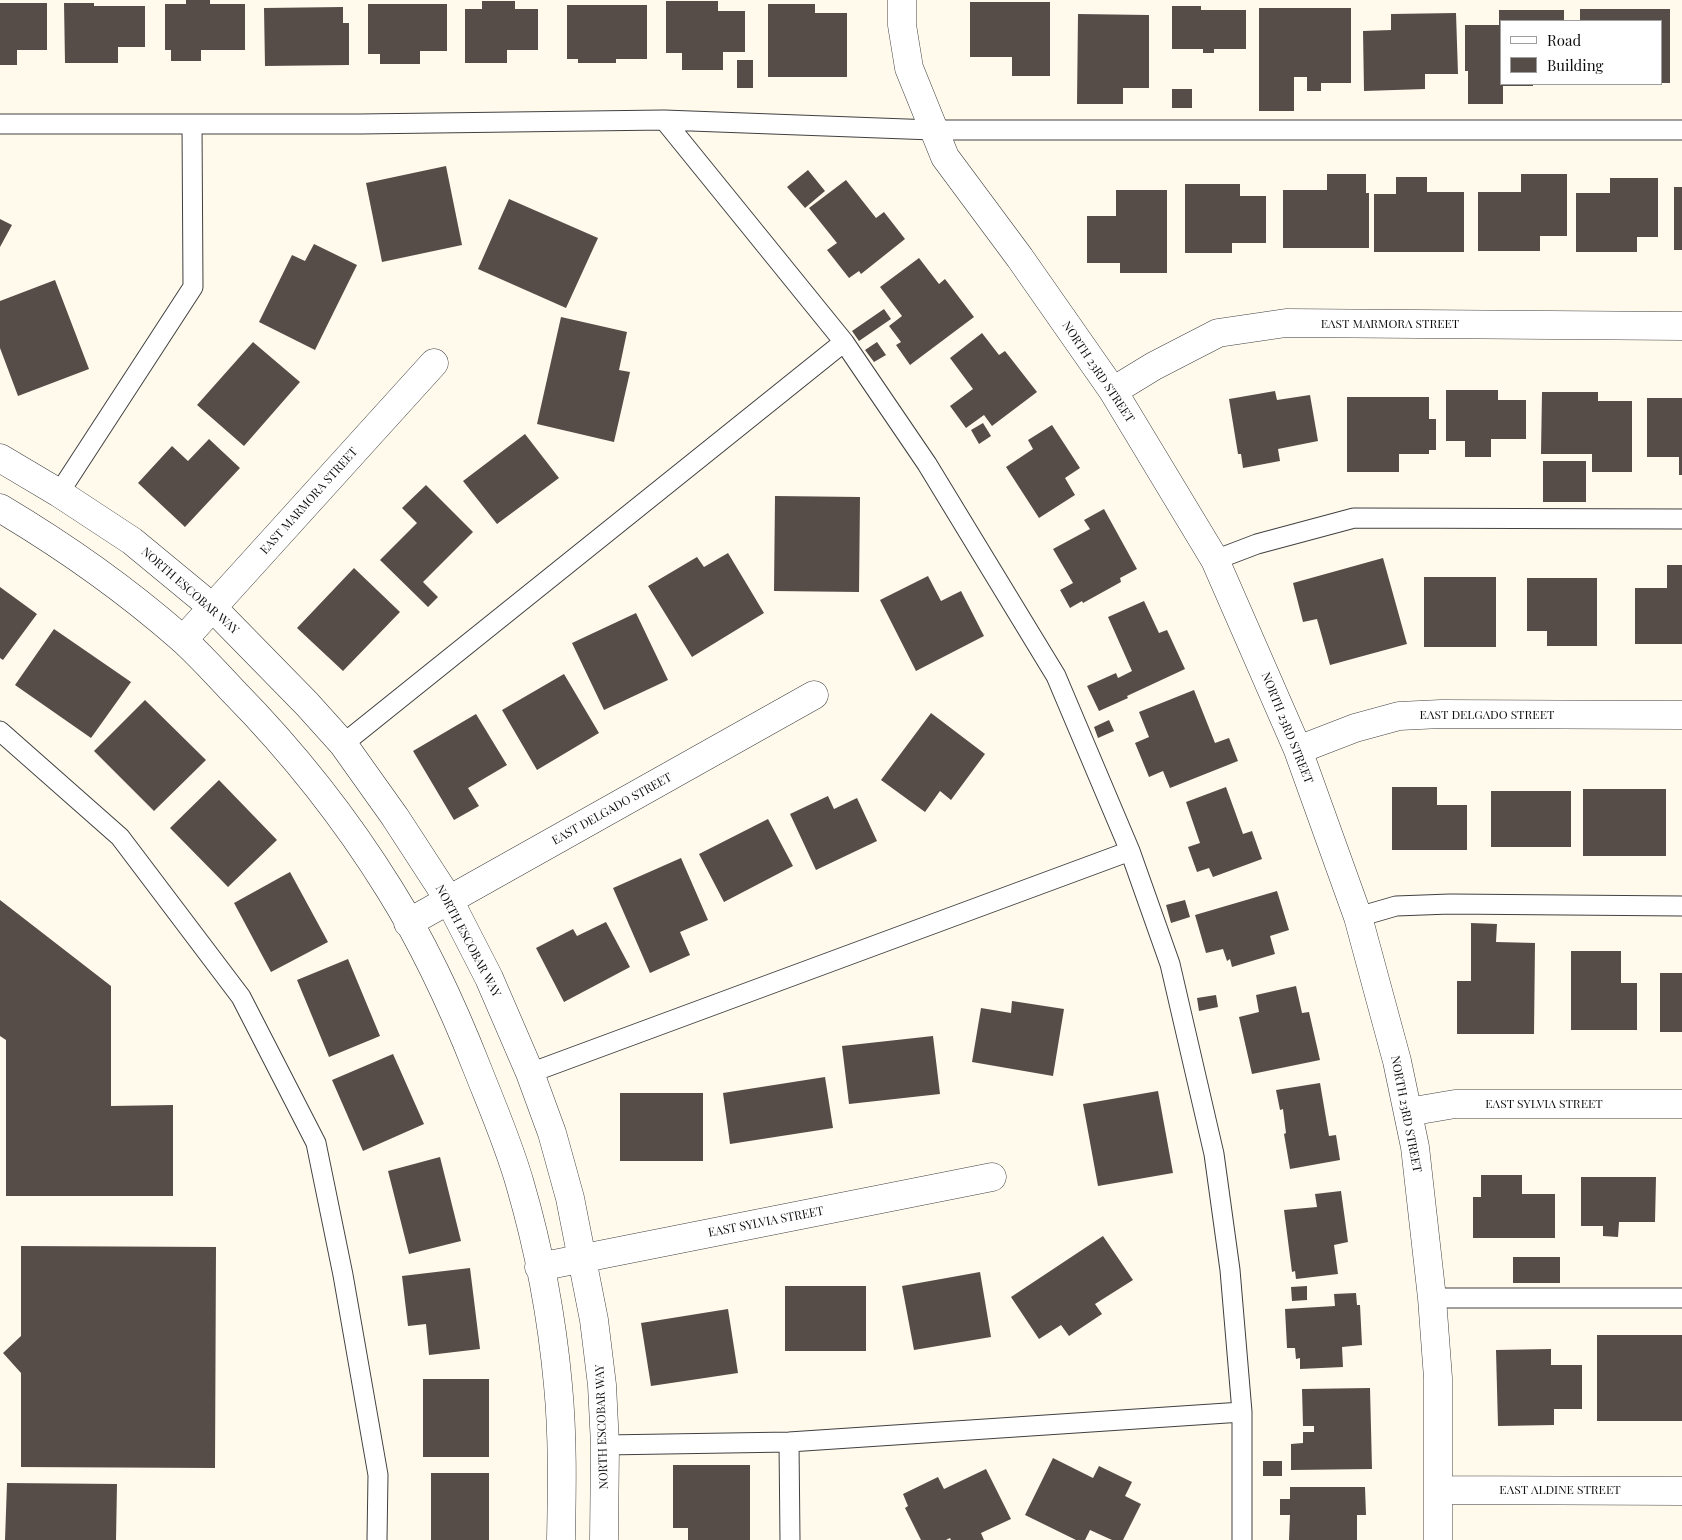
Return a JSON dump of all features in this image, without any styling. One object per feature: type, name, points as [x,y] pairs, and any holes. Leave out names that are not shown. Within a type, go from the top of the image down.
[{"type":"street","name":"NORTH 23RD STREET","points":[[902,0],[902,25],[909,68],[945,157],[1020,258],[1113,391],[1215,560],[1298,750],[1358,916],[1397,1061],[1415,1147],[1432,1298],[1438,1378],[1438,1540]]},
{"type":"street","name":"EAST MARMORA STREET","points":[[1113,391],[1154,366],[1218,333],[1286,323],[1682,326]]},
{"type":"street","name":"EAST MARMORA STREET","points":[[183,640],[434,363]]},
{"type":"street","name":"NORTH ESCOBAR WAY","points":[[0,458],[59,493],[132,541],[212,607],[307,704],[343,744],[395,817],[449,900],[490,978],[530,1072],[552,1133],[570,1198],[594,1320],[602,1385],[605,1445],[604,1540]]},
{"type":"street","points":[[0,508],[72,553],[130,596],[183,640],[284,746],[323,795],[364,850],[390,890],[408,923],[437,977],[462,1031],[520,1183],[550,1318],[561,1421],[563,1464],[561,1540]]},
{"type":"street","name":"EAST DELGADO STREET","points":[[408,923],[814,695]]},
{"type":"street","name":"EAST DELGADO STREET","points":[[1298,750],[1355,728],[1399,716],[1441,714],[1682,715]]},
{"type":"street","name":"EAST SYLVIA STREET","points":[[1408,1112],[1455,1104],[1682,1104]]},
{"type":"street","name":"EAST SYLVIA STREET","points":[[539,1268],[992,1177]]},
{"type":"street","name":"EAST ALDINE STREET","points":[[1438,1490],[1682,1491]]},
{"type":"lane","points":[[664,120],[844,342],[927,464],[1056,676],[1130,851],[1170,964],[1214,1154],[1230,1270],[1242,1412],[1242,1540]]},
{"type":"lane","points":[[0,124],[360,124],[664,120],[933,130],[1682,130]]},
{"type":"lane","points":[[59,493],[192,287],[192,124]]},
{"type":"lane","points":[[343,744],[844,342]]},
{"type":"lane","points":[[1215,560],[1257,544],[1354,518],[1682,519]]},
{"type":"lane","points":[[0,731],[120,838],[241,997],[316,1143],[343,1275],[378,1475],[377,1540]]},
{"type":"lane","points":[[530,1072],[1130,851]]},
{"type":"lane","points":[[1358,916],[1396,906],[1414,905],[1682,906]]},
{"type":"lane","points":[[1432,1298],[1682,1298]]},
{"type":"lane","points":[[605,1445],[789,1442],[1242,1412]]},
{"type":"lane","points":[[789,1442],[790,1540]]},
{"type":"building","points":[[186,0],[210,0],[210,4],[245,4],[245,50],[201,50],[201,61],[171,61],[171,50],[165,50],[165,4],[186,4]]},
{"type":"building","points":[[482,1],[515,1],[515,9],[538,9],[538,50],[507,50],[507,63],[465,63],[465,9],[482,9]]},
{"type":"building","points":[[666,1],[718,1],[718,11],[745,11],[745,52],[723,52],[723,70],[682,70],[682,53],[666,53]]},
{"type":"building","points":[[970,2],[1050,2],[1050,76],[1012,76],[1012,57],[970,57]]},
{"type":"building","points":[[0,3],[47,3],[47,50],[17,50],[17,65],[0,65]]},
{"type":"building","points":[[64,3],[94,3],[94,6],[145,6],[145,47],[118,47],[118,63],[65,63]]},
{"type":"building","points":[[368,4],[447,4],[447,51],[420,51],[420,64],[380,64],[380,54],[368,54]]},
{"type":"building","points":[[768,4],[815,4],[815,13],[847,13],[847,77],[768,77]]},
{"type":"building","points":[[567,5],[647,5],[647,59],[616,59],[616,63],[578,63],[578,59],[567,59]]},
{"type":"building","points":[[1172,6],[1201,6],[1201,10],[1246,10],[1246,49],[1214,49],[1214,53],[1203,53],[1203,49],[1172,49]]},
{"type":"building","points":[[343,7],[343,23],[349,23],[349,65],[265,66],[264,8]]},
{"type":"building","points":[[1259,8],[1351,8],[1351,83],[1321,83],[1321,91],[1307,91],[1307,77],[1294,77],[1294,111],[1259,111]]},
{"type":"building","points":[[1580,9],[1670,9],[1670,83],[1662,83],[1662,20],[1580,20]]},
{"type":"building","points":[[1499,10],[1564,10],[1564,20],[1500,20],[1500,85],[1533,86],[1503,86],[1503,104],[1468,104],[1468,71],[1465,71],[1465,25],[1499,25]]},
{"type":"building","points":[[1456,13],[1458,74],[1425,74],[1425,89],[1364,91],[1363,31],[1391,30],[1391,14]]},
{"type":"building","points":[[1078,14],[1149,15],[1149,88],[1123,88],[1123,104],[1077,104]]},
{"type":"building","points":[[737,60],[753,60],[753,88],[737,88]]},
{"type":"building","points":[[1172,89],[1192,89],[1192,108],[1172,108]]},
{"type":"building","points":[[446,166],[462,245],[382,262],[366,183]]},
{"type":"building","points":[[808,170],[825,191],[805,208],[787,187]]},
{"type":"building","points":[[1327,174],[1366,174],[1366,193],[1369,193],[1369,248],[1283,248],[1283,190],[1327,190]]},
{"type":"building","points":[[1521,174],[1567,174],[1567,236],[1540,236],[1540,251],[1478,251],[1478,192],[1521,192]]},
{"type":"building","points":[[1396,177],[1427,177],[1427,192],[1464,192],[1464,252],[1374,252],[1374,194],[1396,194]]},
{"type":"building","points":[[1610,178],[1658,178],[1658,237],[1637,237],[1637,252],[1576,252],[1576,193],[1610,193]]},
{"type":"building","points":[[846,180],[876,218],[884,212],[905,239],[861,274],[859,271],[849,278],[827,250],[837,243],[809,208]]},
{"type":"building","points":[[1185,184],[1240,184],[1240,196],[1266,196],[1266,243],[1232,243],[1232,253],[1185,253]]},
{"type":"building","points":[[1674,187],[1682,187],[1682,250],[1674,250]]},
{"type":"building","points":[[1116,190],[1167,190],[1167,273],[1120,273],[1120,263],[1087,263],[1087,216],[1116,216]]},
{"type":"building","points":[[509,199],[598,238],[566,308],[478,269]]},
{"type":"building","points":[[0,219],[12,225],[0,247]]},
{"type":"building","points":[[314,244],[357,265],[315,350],[259,322],[292,255],[305,261]]},
{"type":"building","points":[[919,258],[939,284],[945,279],[974,317],[910,365],[896,345],[901,342],[889,326],[902,316],[880,287]]},
{"type":"building","points":[[55,280],[89,369],[18,396],[0,348],[0,301]]},
{"type":"building","points":[[884,309],[891,319],[859,341],[852,331]]},
{"type":"building","points":[[561,317],[627,332],[619,370],[630,372],[614,442],[537,424]]},
{"type":"building","points":[[982,333],[999,355],[1005,351],[1037,392],[992,426],[984,415],[966,428],[950,406],[973,389],[950,358]]},
{"type":"building","points":[[253,342],[300,382],[244,446],[197,405]]},
{"type":"building","points":[[877,342],[886,355],[874,362],[865,350]]},
{"type":"building","points":[[1446,390],[1498,390],[1498,400],[1526,400],[1526,439],[1491,439],[1491,457],[1465,457],[1465,441],[1446,441]]},
{"type":"building","points":[[1275,391],[1277,400],[1310,395],[1318,441],[1278,449],[1280,461],[1243,468],[1241,454],[1238,454],[1229,399]]},
{"type":"building","points":[[1542,392],[1598,392],[1598,401],[1632,401],[1632,472],[1592,472],[1592,454],[1541,454]]},
{"type":"building","points":[[1347,397],[1429,397],[1429,419],[1436,419],[1436,450],[1429,450],[1429,454],[1399,454],[1399,472],[1347,472]]},
{"type":"building","points":[[1647,398],[1682,398],[1682,475],[1679,475],[1679,457],[1647,457]]},
{"type":"building","points":[[983,423],[991,436],[979,444],[971,430]]},
{"type":"building","points":[[1052,425],[1080,468],[1065,478],[1075,495],[1039,518],[1006,467],[1033,449],[1028,440]]},
{"type":"building","points":[[525,434],[559,478],[497,524],[463,481]]},
{"type":"building","points":[[209,439],[240,468],[185,527],[138,483],[172,446],[188,461]]},
{"type":"building","points":[[1543,461],[1586,461],[1586,502],[1543,502]]},
{"type":"building","points":[[426,485],[473,532],[423,582],[438,597],[428,607],[380,560],[417,523],[402,508]]},
{"type":"building","points":[[775,496],[860,497],[859,592],[774,591]]},
{"type":"building","points":[[1104,509],[1137,569],[1120,578],[1121,582],[1070,608],[1060,590],[1073,583],[1053,549],[1090,529],[1084,520]]},
{"type":"building","points":[[728,553],[764,613],[692,657],[648,586],[697,557],[704,567]]},
{"type":"building","points":[[1383,558],[1407,644],[1330,665],[1317,619],[1303,622],[1293,583]]},
{"type":"building","points":[[1667,565],[1682,565],[1682,644],[1635,644],[1635,588],[1667,588]]},
{"type":"building","points":[[354,568],[400,612],[343,671],[297,628]]},
{"type":"building","points":[[928,576],[941,601],[961,591],[984,636],[916,671],[880,600]]},
{"type":"building","points":[[1424,577],[1496,577],[1496,647],[1424,647]]},
{"type":"building","points":[[1527,578],[1597,578],[1597,646],[1547,646],[1547,631],[1527,631]]},
{"type":"building","points":[[0,587],[37,614],[3,660],[0,658]]},
{"type":"building","points":[[1144,601],[1159,633],[1167,630],[1185,669],[1099,711],[1087,686],[1116,673],[1118,678],[1132,671],[1108,617]]},
{"type":"building","points":[[636,613],[668,680],[604,710],[572,643]]},
{"type":"building","points":[[54,629],[131,682],[91,738],[15,685]]},
{"type":"building","points":[[564,674],[599,733],[537,770],[502,710]]},
{"type":"building","points":[[1194,690],[1215,743],[1229,738],[1238,761],[1170,788],[1163,771],[1149,777],[1135,743],[1149,737],[1139,712]]},
{"type":"building","points":[[145,700],[206,760],[154,811],[94,751]]},
{"type":"building","points":[[931,713],[985,754],[951,800],[940,791],[925,812],[881,780]]},
{"type":"building","points":[[476,714],[507,765],[468,788],[479,806],[454,820],[413,751]]},
{"type":"building","points":[[1109,720],[1114,731],[1098,738],[1094,727]]},
{"type":"building","points":[[219,780],[277,840],[228,887],[170,828]]},
{"type":"building","points":[[1226,787],[1243,834],[1252,831],[1262,859],[1213,877],[1209,868],[1197,872],[1188,847],[1200,843],[1186,802]]},
{"type":"building","points":[[1392,787],[1437,787],[1437,805],[1467,805],[1467,850],[1392,850]]},
{"type":"building","points":[[1583,789],[1666,789],[1666,856],[1583,856]]},
{"type":"building","points":[[1491,791],[1571,791],[1571,847],[1491,847]]},
{"type":"building","points":[[828,796],[834,809],[857,798],[877,841],[816,870],[790,814]]},
{"type":"building","points":[[768,819],[793,866],[724,902],[699,854]]},
{"type":"building","points":[[681,858],[708,920],[680,932],[690,955],[650,973],[613,888]]},
{"type":"building","points":[[290,872],[328,942],[271,972],[234,903]]},
{"type":"building","points":[[1277,891],[1289,930],[1270,936],[1275,954],[1232,967],[1230,959],[1227,961],[1223,949],[1206,953],[1195,915]]},
{"type":"building","points":[[0,900],[111,986],[111,1106],[173,1105],[173,1196],[6,1196],[6,1040],[0,1036]]},
{"type":"building","points":[[1185,900],[1190,917],[1171,923],[1166,905]]},
{"type":"building","points":[[606,922],[630,967],[564,1002],[536,948],[573,929],[577,936]]},
{"type":"building","points":[[1471,923],[1497,924],[1496,942],[1535,943],[1534,1034],[1457,1034],[1457,981],[1471,981]]},
{"type":"building","points":[[1571,951],[1621,951],[1621,983],[1637,983],[1637,1030],[1571,1030]]},
{"type":"building","points":[[348,959],[380,1036],[329,1057],[297,980]]},
{"type":"building","points":[[1660,973],[1682,973],[1682,1032],[1660,1032]]},
{"type":"building","points":[[1296,986],[1302,1013],[1309,1012],[1320,1060],[1252,1074],[1239,1017],[1259,1012],[1256,995]]},
{"type":"building","points":[[1216,995],[1218,1007],[1199,1011],[1197,998]]},
{"type":"building","points":[[1012,1001],[1064,1009],[1053,1076],[972,1062],[981,1008],[1011,1013]]},
{"type":"building","points":[[933,1036],[940,1094],[849,1104],[842,1046]]},
{"type":"building","points":[[393,1054],[424,1124],[363,1151],[332,1080]]},
{"type":"building","points":[[825,1077],[833,1128],[730,1144],[723,1093]]},
{"type":"building","points":[[1320,1083],[1329,1136],[1336,1135],[1340,1160],[1290,1169],[1284,1134],[1286,1133],[1283,1109],[1280,1110],[1276,1090]]},
{"type":"building","points":[[1158,1091],[1173,1173],[1098,1186],[1083,1104]]},
{"type":"building","points":[[620,1093],[703,1093],[703,1161],[620,1161]]},
{"type":"building","points":[[440,1157],[461,1241],[409,1254],[388,1171]]},
{"type":"building","points":[[1481,1175],[1522,1175],[1522,1194],[1555,1194],[1555,1238],[1473,1238],[1473,1197],[1481,1197]]},
{"type":"building","points":[[1581,1177],[1656,1177],[1655,1222],[1619,1222],[1618,1237],[1603,1236],[1603,1226],[1581,1226]]},
{"type":"building","points":[[1341,1191],[1348,1242],[1334,1245],[1338,1274],[1296,1279],[1295,1271],[1292,1272],[1284,1210],[1317,1207],[1315,1194]]},
{"type":"building","points":[[1103,1236],[1133,1280],[1095,1304],[1102,1314],[1069,1336],[1061,1325],[1039,1339],[1011,1297]]},
{"type":"building","points":[[21,1246],[216,1247],[215,1468],[21,1467],[21,1373],[3,1353],[21,1336]]},
{"type":"building","points":[[1513,1257],[1560,1257],[1560,1283],[1513,1283]]},
{"type":"building","points":[[470,1268],[480,1349],[429,1355],[426,1324],[408,1326],[402,1276]]},
{"type":"building","points":[[980,1272],[991,1337],[914,1350],[902,1286]]},
{"type":"building","points":[[785,1286],[866,1286],[866,1351],[785,1351]]},
{"type":"building","points":[[1307,1286],[1307,1300],[1292,1301],[1291,1287]]},
{"type":"building","points":[[1356,1293],[1357,1305],[1360,1305],[1362,1345],[1342,1347],[1343,1367],[1300,1369],[1300,1358],[1296,1359],[1295,1348],[1287,1348],[1285,1309],[1335,1306],[1334,1294]]},
{"type":"building","points":[[728,1309],[738,1373],[651,1386],[641,1323]]},
{"type":"building","points":[[1597,1335],[1682,1335],[1682,1421],[1597,1421]]},
{"type":"building","points":[[1551,1349],[1551,1365],[1582,1365],[1582,1409],[1554,1409],[1554,1425],[1498,1426],[1496,1350]]},
{"type":"building","points":[[423,1379],[489,1379],[489,1457],[423,1457]]},
{"type":"building","points":[[1370,1388],[1372,1469],[1291,1470],[1291,1444],[1303,1443],[1303,1432],[1314,1432],[1314,1426],[1303,1426],[1302,1389]]},
{"type":"building","points":[[1053,1458],[1093,1478],[1099,1466],[1132,1482],[1125,1496],[1141,1504],[1123,1540],[1112,1540],[1090,1530],[1085,1540],[1076,1540],[1025,1515]]},
{"type":"building","points":[[1263,1461],[1282,1461],[1282,1476],[1263,1476]]},
{"type":"building","points":[[673,1465],[750,1465],[750,1540],[688,1540],[688,1528],[673,1528]]},
{"type":"building","points":[[986,1469],[1011,1519],[981,1533],[984,1540],[951,1540],[950,1538],[946,1540],[921,1540],[905,1508],[908,1506],[903,1494],[938,1477],[944,1489]]},
{"type":"building","points":[[431,1473],[489,1473],[489,1540],[431,1540]]},
{"type":"building","points":[[7,1483],[117,1484],[116,1540],[5,1540]]},
{"type":"building","points":[[1290,1487],[1365,1487],[1366,1515],[1357,1515],[1357,1540],[1289,1540],[1290,1515],[1280,1515],[1280,1499],[1290,1499]]}]
